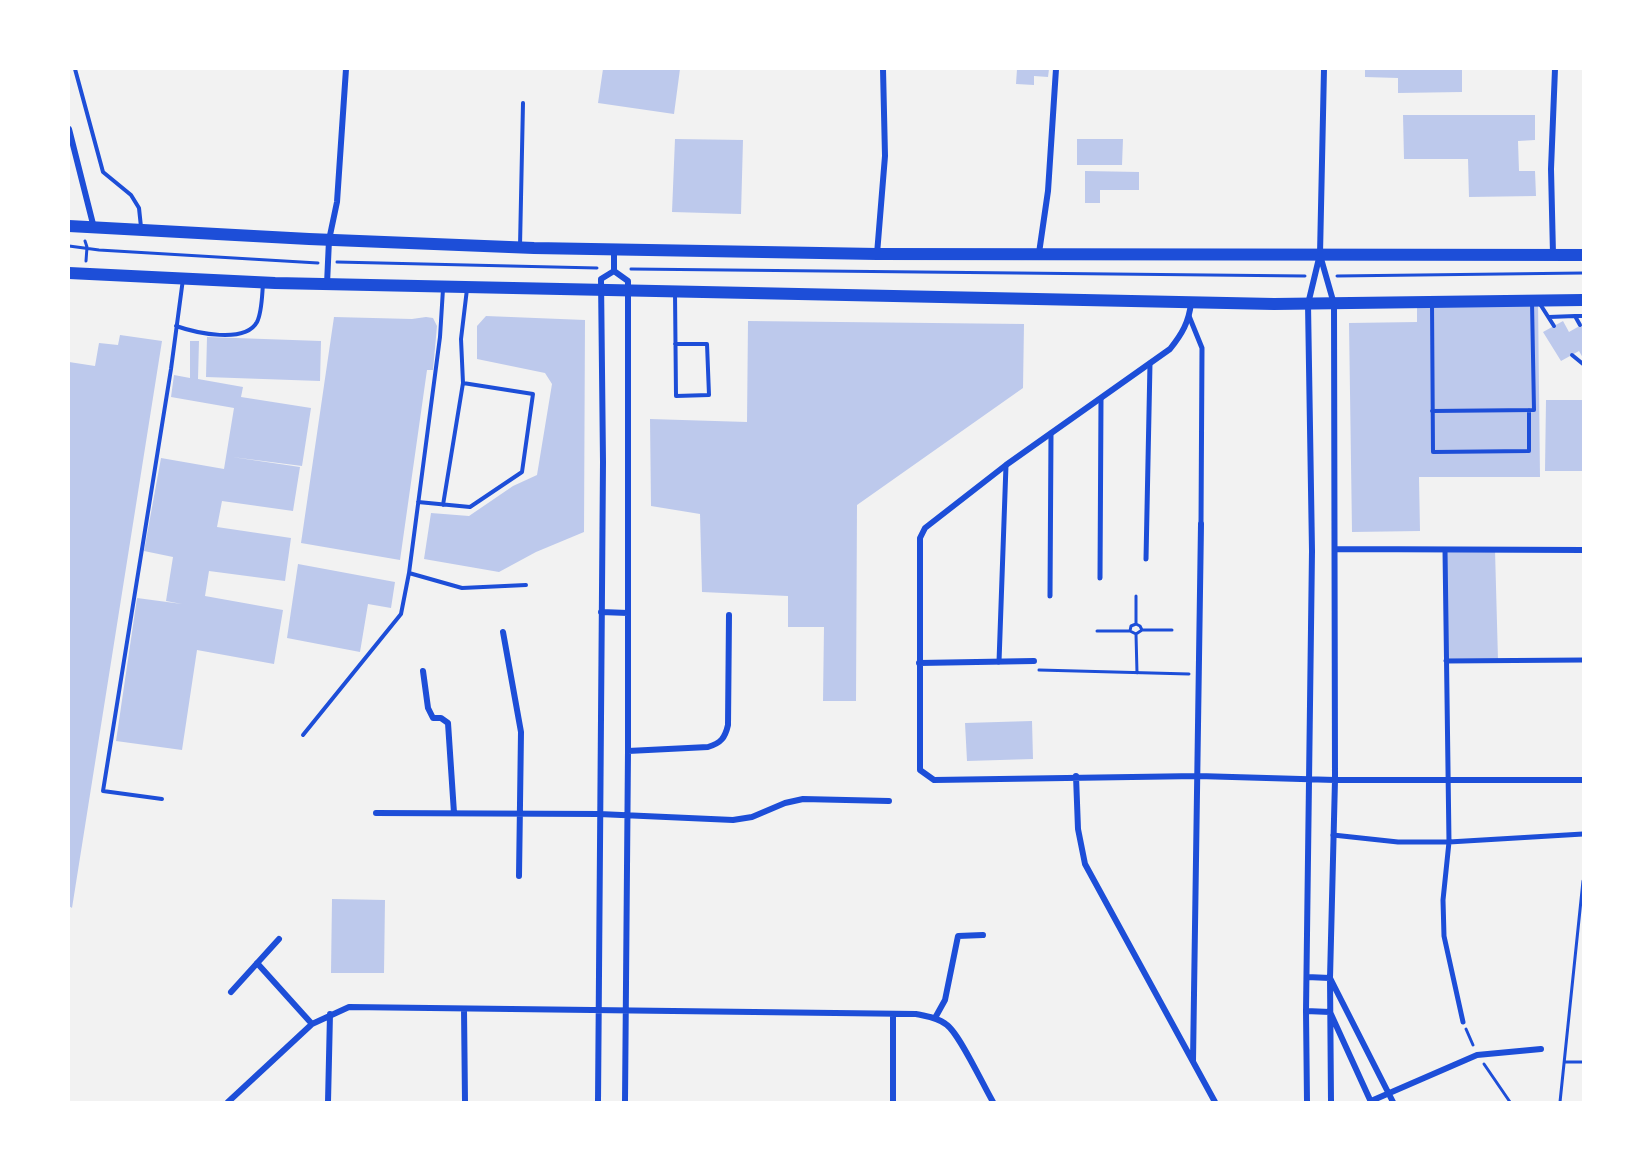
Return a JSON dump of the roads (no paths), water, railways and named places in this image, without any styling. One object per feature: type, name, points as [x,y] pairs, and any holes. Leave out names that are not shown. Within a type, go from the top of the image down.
[{"type":"main road","points":[[69,226],[329,240],[614,249],[877,254],[1583,255]]},
{"type":"main road","points":[[69,273],[467,288],[1191,302],[1308,304],[1583,300]]},
{"type":"street","points":[[327,284],[329,240],[337,202],[346,69]]},
{"type":"street","points":[[877,254],[885,156],[883,69]]},
{"type":"street","points":[[1039,253],[1048,191],[1056,69]]},
{"type":"street","points":[[1307,1102],[1306,977],[1312,550],[1308,304],[1320,254],[1324,69]]},
{"type":"street","points":[[1553,254],[1551,168],[1555,69]]},
{"type":"street","points":[[69,129],[94,228]]},
{"type":"street","points":[[614,249],[614,269],[628,281],[625,1102]]},
{"type":"street","points":[[1320,254],[1334,303],[1336,549],[1335,780],[1330,978],[1331,1102]]},
{"type":"street","points":[[598,1102],[603,462],[601,279],[614,269]]},
{"type":"street","points":[[1191,302],[1182,334],[1170,349],[1006,465],[925,528],[920,538],[920,770],[934,780],[1076,776],[1198,776],[1310,780],[1583,780]]},
{"type":"street","points":[[1189,315],[1202,348],[1200,674],[1193,1061]]},
{"type":"street","points":[[1146,559],[1150,363]]},
{"type":"street","points":[[1100,578],[1101,399]]},
{"type":"street","points":[[1050,596],[1051,433]]},
{"type":"street","points":[[999,662],[1006,465]]},
{"type":"street","points":[[1336,549],[1583,550]]},
{"type":"street","points":[[1445,550],[1449,842],[1443,900],[1444,936],[1463,1022]]},
{"type":"street","points":[[601,612],[628,613]]},
{"type":"street","points":[[628,751],[708,747],[718,744],[725,736],[728,725],[729,615]]},
{"type":"street","points":[[503,632],[521,732],[519,876]]},
{"type":"street","points":[[1446,661],[1583,660]]},
{"type":"street","points":[[919,663],[1034,661]]},
{"type":"street","points":[[423,671],[428,708],[433,718],[441,718],[447,723],[454,813]]},
{"type":"street","points":[[1076,776],[1078,829],[1085,864],[1215,1102]]},
{"type":"street","points":[[376,813],[599,814],[733,820],[752,817],[785,803],[803,799],[889,801]]},
{"type":"street","points":[[1334,835],[1398,842],[1449,842],[1583,834]]},
{"type":"street","points":[[935,1018],[945,1000],[958,936],[983,934]]},
{"type":"street","points":[[231,992],[279,939]]},
{"type":"street","points":[[257,963],[312,1024]]},
{"type":"street","points":[[1306,977],[1330,978]]},
{"type":"street","points":[[1330,978],[1393,1102]]},
{"type":"street","points":[[228,1102],[312,1024],[349,1007],[916,1014],[935,1018],[948,1024],[993,1102]]},
{"type":"street","points":[[464,1009],[465,1102]]},
{"type":"street","points":[[1306,1011],[1330,1012]]},
{"type":"street","points":[[1330,1012],[1371,1102],[1477,1055],[1541,1049]]},
{"type":"street","points":[[328,1102],[330,1014]]},
{"type":"street","points":[[893,1014],[893,1102]]},
{"type":"lane","points":[[75,69],[103,172],[131,195],[139,208],[141,231]]},
{"type":"lane","points":[[520,247],[523,103]]},
{"type":"lane","points":[[162,799],[104,791],[184,279]]},
{"type":"lane","points":[[176,326],[206,334],[239,335],[249,332],[258,321],[263,282]]},
{"type":"lane","points":[[303,735],[401,614],[409,573],[440,337],[444,287]]},
{"type":"lane","points":[[442,505],[463,383],[461,339],[467,288]]},
{"type":"lane","points":[[675,291],[675,344],[676,396],[709,395],[707,344],[675,344]]},
{"type":"lane","points":[[1535,301],[1554,326]]},
{"type":"lane","points":[[1432,411],[1534,410],[1535,301]]},
{"type":"lane","points":[[1432,302],[1433,452],[1530,451],[1529,410]]},
{"type":"lane","points":[[1575,316],[1580,325]]},
{"type":"lane","points":[[1549,317],[1583,316]]},
{"type":"lane","points":[[1572,355],[1583,364]]},
{"type":"lane","points":[[418,502],[470,507],[522,472],[533,394],[463,383]]},
{"type":"lane","points":[[409,573],[462,588],[526,585]]}]
